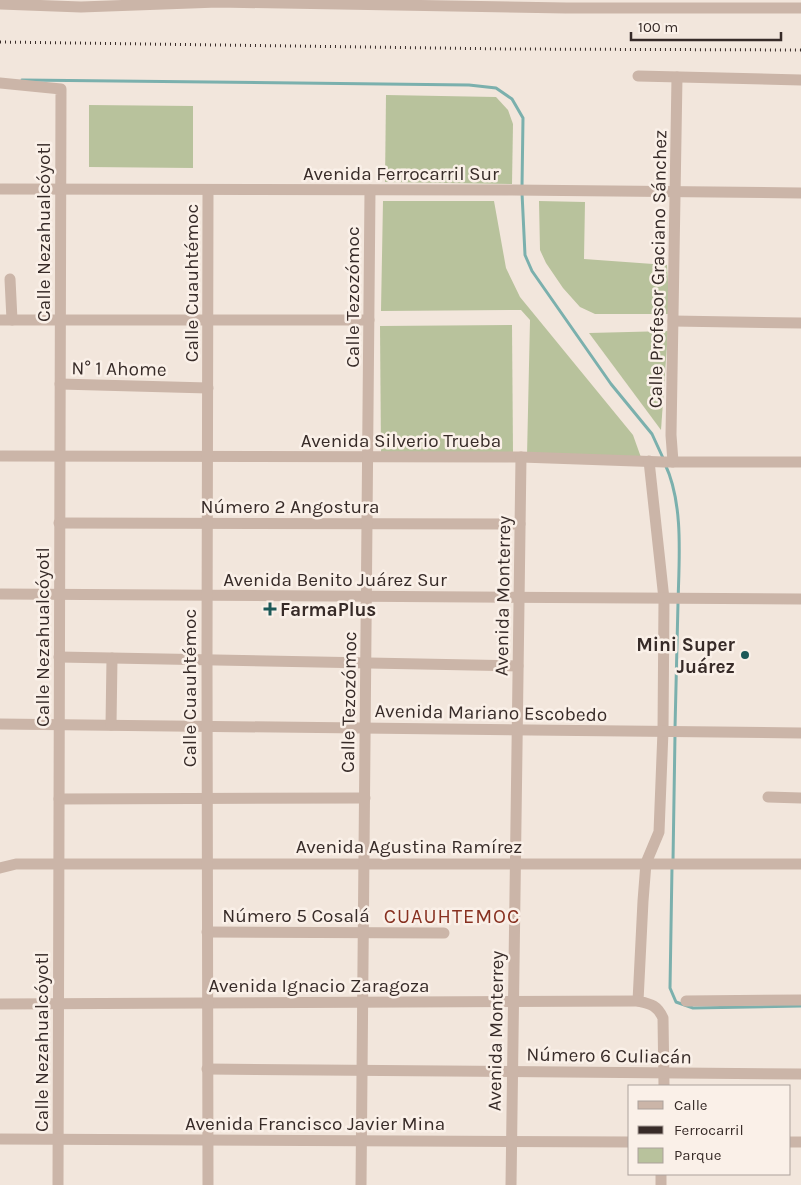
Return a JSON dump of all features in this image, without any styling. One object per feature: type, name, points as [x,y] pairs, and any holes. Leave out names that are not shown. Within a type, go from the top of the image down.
[{"type":"street","points":[[0,4],[81,7],[218,2],[358,2],[691,4],[801,8]]},
{"type":"street","points":[[638,76],[801,80]]},
{"type":"street","name":"Calle Profesor Graciano Sánchez","points":[[673,462],[671,435],[677,77]]},
{"type":"street","name":"Calle Nezahualcóyotl","points":[[0,83],[61,89],[58,1185]]},
{"type":"street","name":"Avenida Ferrocarril Sur","points":[[0,189],[208,191],[512,190],[801,193]]},
{"type":"street","name":"Calle Tezozómoc","points":[[361,1185],[370,190]]},
{"type":"street","name":"Calle Cuauhtémoc","points":[[208,191],[206,660],[208,1185]]},
{"type":"street","points":[[10,278],[12,320]]},
{"type":"street","points":[[0,320],[369,320]]},
{"type":"street","points":[[673,321],[801,323]]},
{"type":"street","name":"N° 1 Ahome","points":[[60,384],[208,388]]},
{"type":"street","name":"Avenida Silverio Trueba","points":[[0,456],[521,457],[673,462],[801,462]]},
{"type":"street","name":"Avenida Monterrey","points":[[511,1185],[521,457]]},
{"type":"street","points":[[649,461],[667,599],[660,832],[650,863],[643,901],[638,1002],[650,1004],[659,1010],[663,1018],[664,1085]]},
{"type":"street","name":"Número 2 Angostura","points":[[59,523],[520,524]]},
{"type":"street","name":"Avenida Benito Juárez Sur","points":[[0,594],[801,599]]},
{"type":"street","points":[[59,657],[518,666]]},
{"type":"street","points":[[111,725],[112,658]]},
{"type":"street","name":"Avenida Mariano Escobedo","points":[[0,724],[801,733]]},
{"type":"street","points":[[768,797],[801,798]]},
{"type":"street","points":[[59,799],[365,798]]},
{"type":"street","name":"Avenida Agustina Ramírez","points":[[0,860],[16,864],[801,864]]},
{"type":"street","name":"Avenida Agustina Ramírez","points":[[0,868],[16,864]]},
{"type":"street","name":"Número 5 Cosalá","points":[[207,932],[444,933]]},
{"type":"street","points":[[686,1001],[801,1000]]},
{"type":"street","name":"Avenida Ignacio Zaragoza","points":[[0,1004],[638,1002]]},
{"type":"street","name":"Número 6 Culiacán","points":[[207,1069],[801,1074]]},
{"type":"street","name":"Avenida Francisco Javier Mina","points":[[0,1139],[628,1142]]},
{"type":"green space","points":[[386,95],[496,97],[508,110],[513,124],[512,184],[385,182]]},
{"type":"green space","points":[[89,105],[193,106],[193,168],[89,167]]},
{"type":"green space","points":[[383,201],[494,201],[506,268],[520,297],[633,435],[643,463],[527,456],[530,320],[521,310],[381,311]]},
{"type":"green space","points":[[539,201],[585,202],[584,259],[667,265],[670,314],[595,314],[580,307],[563,288],[546,263],[540,250]]},
{"type":"green space","points":[[512,325],[513,454],[381,454],[380,326]]},
{"type":"green space","points":[[668,331],[661,430],[589,333]]},
{"type":"waterway","points":[[22,80],[469,85],[496,88],[512,99],[523,118],[522,187]]},
{"type":"waterway","points":[[522,193],[525,255],[532,271],[611,384],[652,434],[663,458]]},
{"type":"waterway","points":[[665,464],[675,497],[679,532],[675,728]]},
{"type":"waterway","points":[[673,861],[675,735]]},
{"type":"waterway","points":[[672,867],[670,988],[676,1002],[693,1008],[801,1006]]},
{"type":"railway","points":[[0,42],[510,49],[801,50]]},
{"type":"place","name":"FarmaPlus","points":[[270,609]]},
{"type":"place","name":"Mini Super Juárez","points":[[745,655]]},
{"type":"district","name":"CUAUHTEMOC","points":[[452,916]]}]
